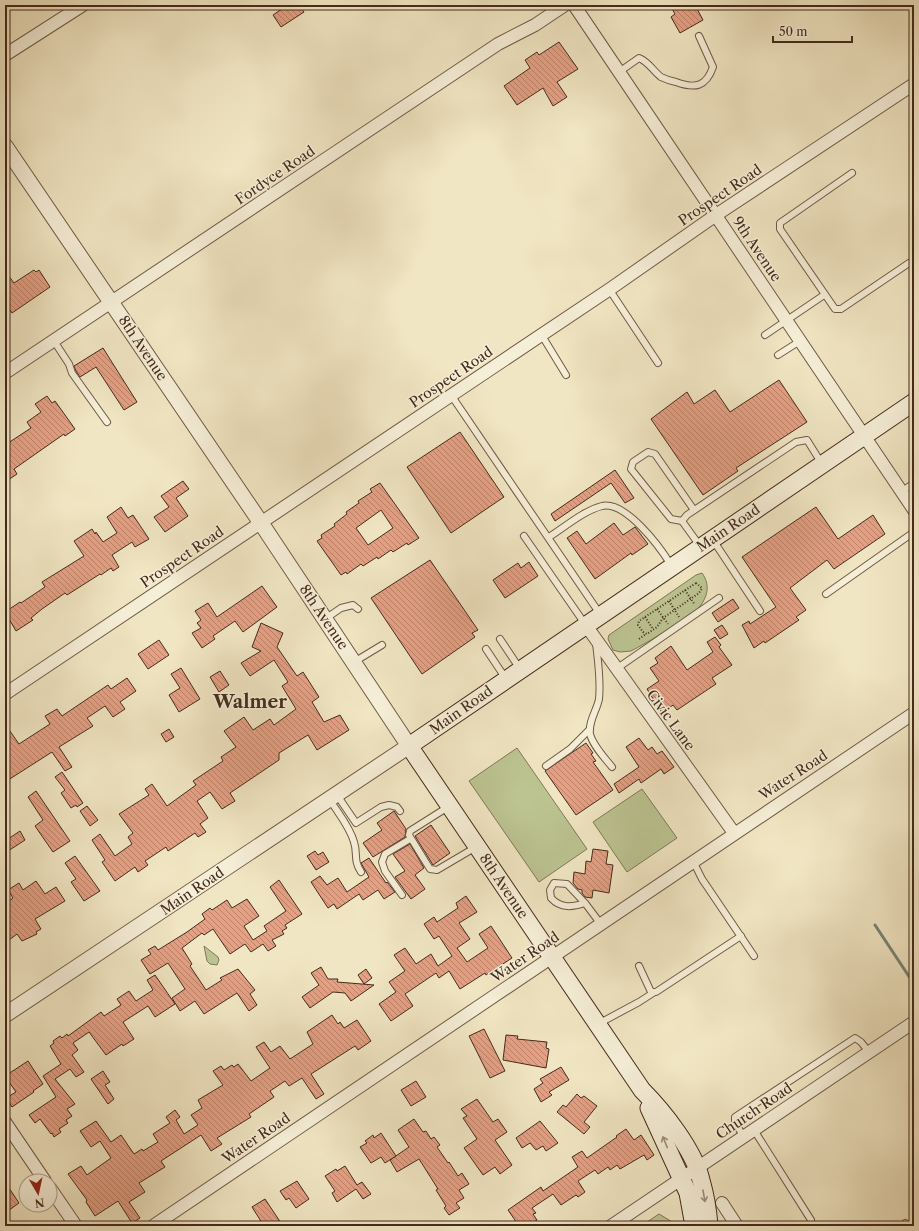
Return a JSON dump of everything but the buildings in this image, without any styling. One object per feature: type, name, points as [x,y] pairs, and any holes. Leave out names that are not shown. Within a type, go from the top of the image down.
[{"type":"main road","name":"Main Road","points":[[409,746],[585,624],[672,567],[914,402]]},
{"type":"main road","name":"8th Avenue","points":[[409,746],[642,1090],[688,1193],[694,1226]]},
{"type":"main road","name":"8th Avenue","points":[[642,1090],[655,1103],[676,1132],[697,1167],[701,1180],[709,1226]]},
{"type":"street","points":[[5,56],[82,5]]},
{"type":"street","name":"Fordyce Road","points":[[5,374],[498,44],[535,25],[565,5]]},
{"type":"street","name":"9th Avenue","points":[[574,5],[914,510]]},
{"type":"street","name":"Prospect Road","points":[[5,694],[609,289],[716,215],[914,84]]},
{"type":"street","name":"8th Avenue","points":[[5,146],[261,522],[409,746]]},
{"type":"street","name":"Civic Lane","points":[[585,624],[734,833]]},
{"type":"street","name":"Water Road","points":[[153,1226],[552,958],[600,923],[914,713]]},
{"type":"street","name":"Main Road","points":[[5,1015],[409,746]]},
{"type":"street","name":"Church Road","points":[[611,1226],[914,1022]]},
{"type":"street","points":[[5,1122],[40,1173]]},
{"type":"street","points":[[58,1200],[76,1226]]},
{"type":"street","points":[[722,1203],[737,1226]]},
{"type":"lane","points":[[619,72],[639,58],[645,60],[661,77],[690,87],[697,86],[705,81],[713,67],[699,36]]},
{"type":"lane","points":[[852,173],[780,223],[780,229],[835,309],[841,309],[909,263]]},
{"type":"lane","points":[[609,289],[658,363]]},
{"type":"lane","points":[[765,335],[824,295]]},
{"type":"lane","points":[[542,334],[566,375]]},
{"type":"lane","points":[[54,341],[69,364],[72,373],[107,422]]},
{"type":"lane","points":[[778,355],[800,341]]},
{"type":"lane","points":[[451,395],[601,614]]},
{"type":"lane","points":[[682,521],[685,516],[801,440],[808,440],[822,464]]},
{"type":"lane","points":[[694,510],[655,454],[648,452],[632,462],[631,469],[671,519],[682,521],[706,543],[760,611]]},
{"type":"lane","points":[[902,492],[914,483]]},
{"type":"lane","points":[[549,536],[596,508],[611,506],[620,510],[639,525],[657,545],[672,567]]},
{"type":"lane","points":[[826,594],[914,532]]},
{"type":"lane","points":[[524,536],[585,624]]},
{"type":"lane","points":[[616,669],[719,598]]},
{"type":"lane","points":[[326,619],[346,607],[353,605],[358,609]]},
{"type":"lane","points":[[500,639],[520,669]]},
{"type":"lane","points":[[546,766],[570,749],[590,729],[598,705],[599,693],[600,670],[596,640]]},
{"type":"lane","points":[[354,662],[382,645]]},
{"type":"lane","points":[[486,649],[506,678]]},
{"type":"lane","points":[[590,729],[594,743],[612,768]]},
{"type":"lane","points":[[332,796],[356,823],[385,805],[397,807],[400,811]]},
{"type":"lane","points":[[332,796],[353,838],[356,848],[356,864],[361,872]]},
{"type":"lane","points":[[450,805],[410,831],[410,838],[430,869],[437,870],[477,846]]},
{"type":"lane","points":[[402,895],[385,871],[382,862],[385,854],[410,838]]},
{"type":"lane","points":[[692,861],[702,879],[754,956]]},
{"type":"lane","points":[[585,903],[571,907],[563,906],[551,898],[550,890],[554,883],[567,884],[585,903],[600,923]]},
{"type":"lane","points":[[598,1024],[662,989],[741,936]]},
{"type":"lane","points":[[639,966],[647,986],[653,993]]},
{"type":"lane","points":[[744,1137],[735,1123],[735,1117],[851,1039],[858,1039],[869,1052]]},
{"type":"lane","points":[[754,1130],[811,1220]]},
{"type":"path","points":[[639,639],[654,630],[664,618],[700,594],[702,588],[701,586],[696,583],[639,621],[638,624],[643,632],[647,634]]},
{"type":"path","points":[[685,590],[695,605],[694,609]]},
{"type":"path","points":[[669,601],[680,618]]},
{"type":"path","points":[[657,609],[667,623],[673,623],[685,615]]},
{"type":"path","points":[[645,617],[654,630]]},
{"type":"green space","points":[[702,573],[705,577],[707,585],[707,593],[701,605],[696,610],[668,630],[631,651],[620,652],[613,650],[608,639],[609,635],[696,575]]},
{"type":"green space","points":[[517,748],[587,849],[539,882],[469,781]]},
{"type":"green space","points":[[642,789],[677,838],[627,872],[593,822]]},
{"type":"green space","points":[[204,946],[218,957],[219,960],[217,965],[210,964],[207,961]]},
{"type":"green space","points":[[659,1214],[679,1226],[641,1226]]},
{"type":"waterway","points":[[875,925],[914,984]]},
{"type":"district","name":"Walmer","points":[[250,702]]}]
